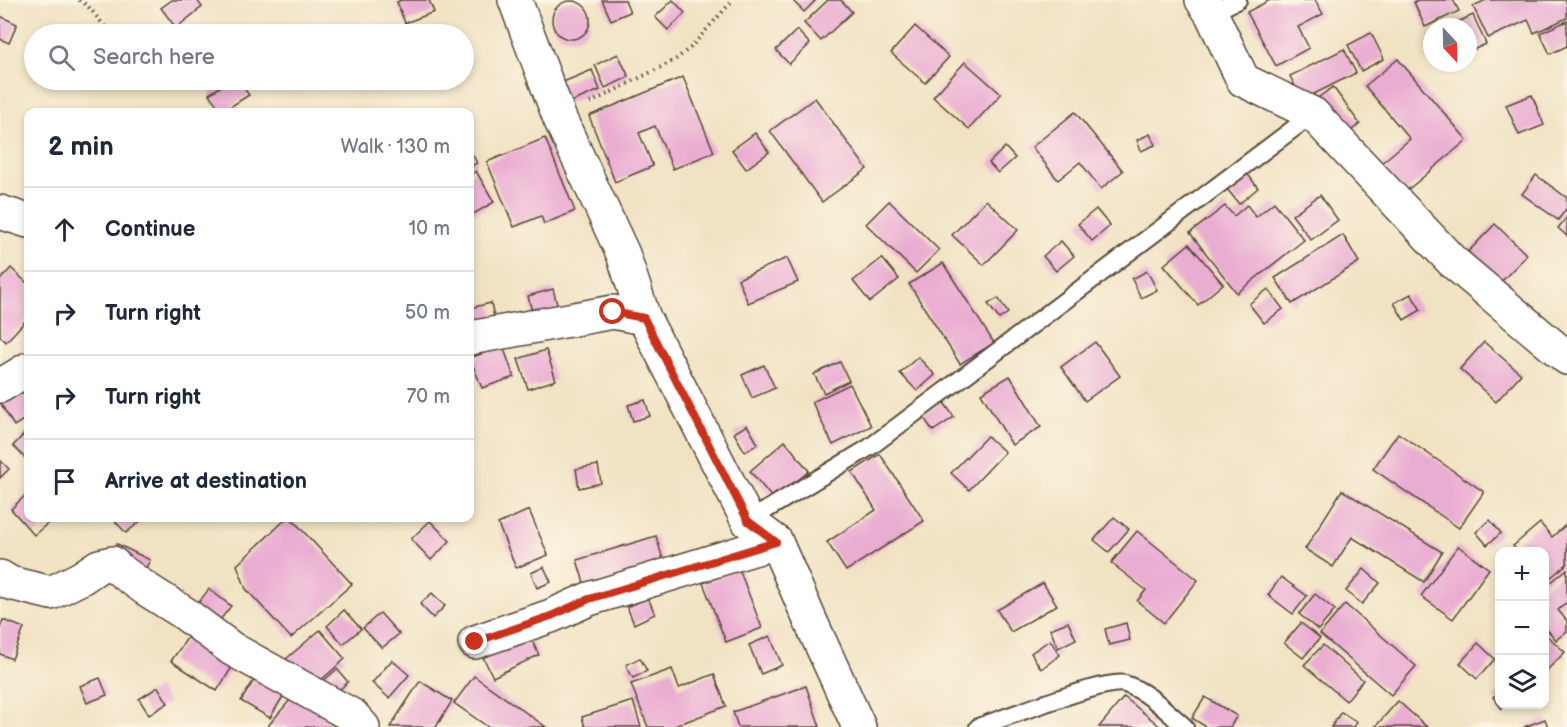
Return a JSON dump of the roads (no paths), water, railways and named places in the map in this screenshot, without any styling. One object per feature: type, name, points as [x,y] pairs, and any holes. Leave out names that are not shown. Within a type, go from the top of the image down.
[{"type":"street","points":[[515,0],[560,119],[623,254],[644,318],[748,521],[776,542],[859,727]]},
{"type":"street","points":[[1217,4],[1243,80],[1313,114],[1452,261],[1567,358]]},
{"type":"street","points":[[0,212],[24,220]]},
{"type":"street","points":[[474,338],[613,312],[644,318]]},
{"type":"street","points":[[0,386],[24,371]]},
{"type":"street","points":[[475,642],[551,616],[589,599],[776,542]]},
{"type":"street","points":[[0,577],[10,583],[51,593],[99,566],[112,563],[231,649],[353,716],[363,727]]},
{"type":"lane","points":[[748,521],[870,447],[1313,114]]},
{"type":"lane","points":[[978,727],[1097,687],[1122,683],[1146,693],[1185,727]]}]
